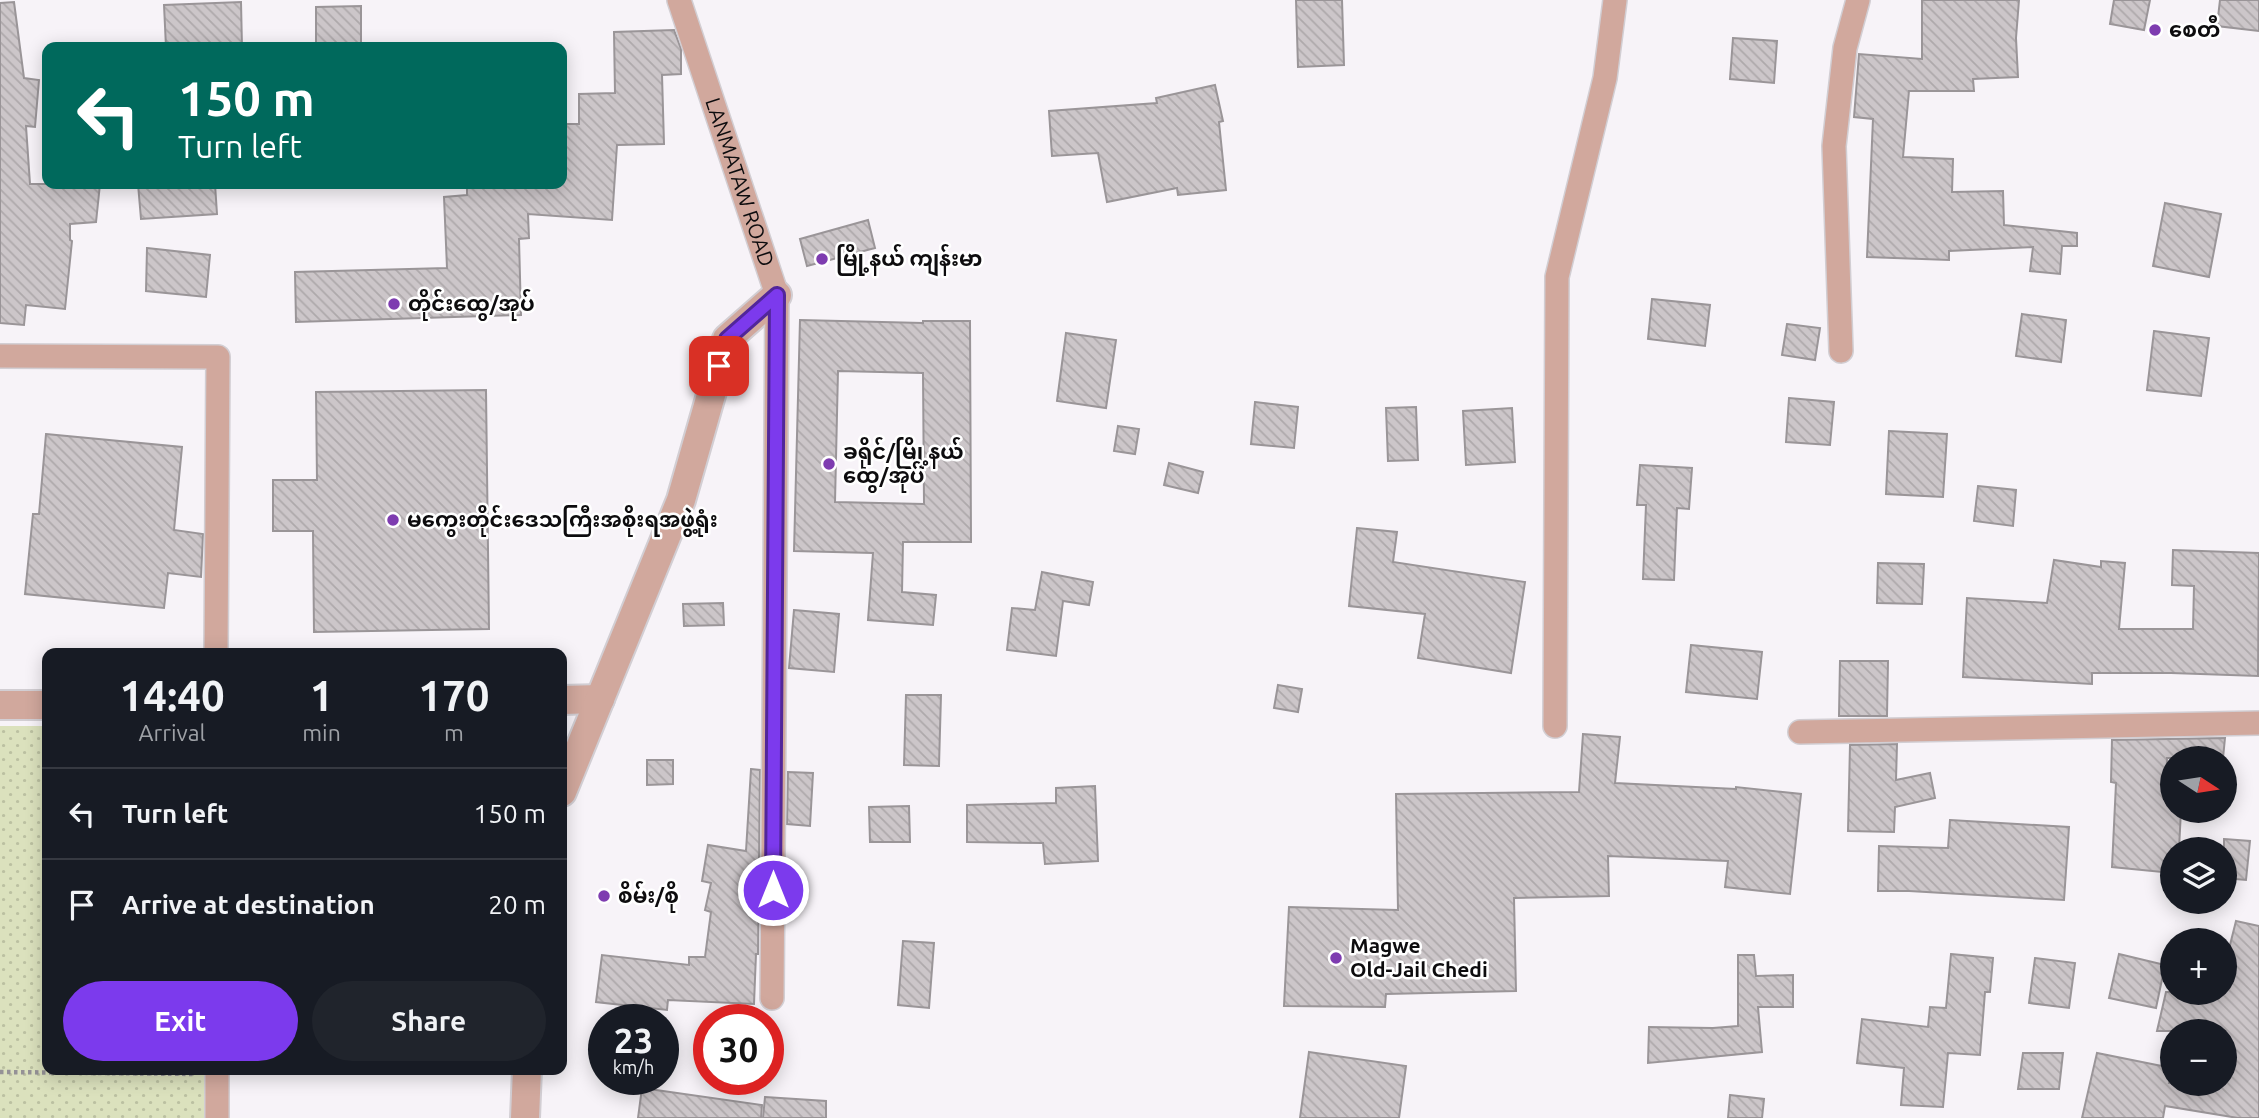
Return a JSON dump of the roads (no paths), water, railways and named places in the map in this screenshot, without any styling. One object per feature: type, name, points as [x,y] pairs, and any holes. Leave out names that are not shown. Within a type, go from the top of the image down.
[{"type":"street","name":"LANMATAW ROAD","points":[[679,0],[777,295],[772,998]]},
{"type":"street","points":[[1555,726],[1557,277],[1605,78],[1615,0]]},
{"type":"street","points":[[1841,351],[1834,146],[1845,48],[1858,0]]},
{"type":"street","points":[[567,780],[681,500],[727,339],[777,295]]},
{"type":"street","points":[[0,356],[218,358],[216,648]]},
{"type":"street","points":[[567,700],[600,699]]},
{"type":"street","points":[[0,705],[42,705]]},
{"type":"street","points":[[1800,732],[2259,723]]},
{"type":"street","points":[[217,1075],[217,1118]]},
{"type":"street","points":[[525,1118],[527,1075]]},
{"type":"place","name":"စေတီ","points":[[2155,30]]},
{"type":"place","name":"မြို့နယ် ကျန်းမာ","points":[[822,259]]},
{"type":"place","name":"တိုင်းထွေ/အုပ်","points":[[394,304]]},
{"type":"place","name":"ခရိုင်/မြို့နယ် ထွေ/အုပ်","points":[[829,464]]},
{"type":"place","name":"မကွေးတိုင်းဒေသကြီးအစိုးရအဖွဲ့ရုံး","points":[[393,520]]},
{"type":"place","name":"စိမ်း/စို","points":[[604,896]]},
{"type":"place","name":"Magwe Old-Jail Chedi","points":[[1336,958]]}]
